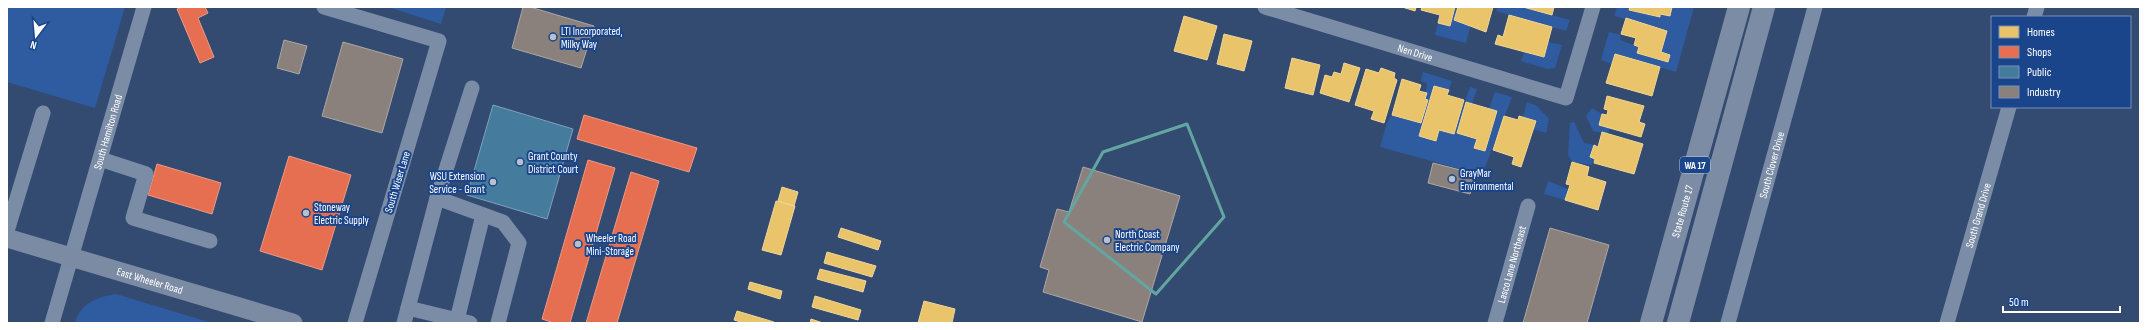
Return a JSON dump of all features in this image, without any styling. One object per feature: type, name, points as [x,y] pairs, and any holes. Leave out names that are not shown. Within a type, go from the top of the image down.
[{"type":"highway","name":"State Route 17","points":[[1651,323],[1739,7]]},
{"type":"highway","name":"WA 17","points":[[1678,323],[1764,7]]},
{"type":"main road","name":"East Wheeler Road","points":[[7,238],[293,323]]},
{"type":"street","name":"South Hamilton Road","points":[[52,323],[144,7]]},
{"type":"street","name":"South Wiser Lane","points":[[324,7],[439,41],[355,323]]},
{"type":"street","name":"Nen Drive","points":[[1265,7],[1566,98],[1593,7]]},
{"type":"street","name":"South Clover Drive","points":[[1728,323],[1815,7]]},
{"type":"street","points":[[404,323],[437,198],[472,88]]},
{"type":"street","name":"South Grand Drive","points":[[1947,323],[2008,108]]},
{"type":"street","points":[[7,231],[43,114]]},
{"type":"street","points":[[100,159],[146,174],[133,218],[210,241]]},
{"type":"street","points":[[437,198],[503,222],[519,243],[498,323]]},
{"type":"street","name":"Lasco Lane Northeast","points":[[1495,323],[1528,206]]},
{"type":"street","points":[[408,308],[463,321],[483,215]]},
{"type":"highlighted area","points":[[1187,124],[1224,217],[1156,294],[1064,222],[1103,152]]},
{"type":"shaded area","points":[[7,7],[125,7],[95,108],[7,82]]},
{"type":"shaded area","points":[[388,7],[446,7],[441,24]]},
{"type":"shaded area","points":[[1455,7],[1458,7],[1454,20],[1467,24],[1470,27],[1466,43],[1435,35],[1438,23],[1450,26]]},
{"type":"shaded area","points":[[1497,7],[1523,7],[1570,20],[1566,31],[1496,11]]},
{"type":"shaded area","points":[[1617,7],[1630,7],[1629,10],[1659,17],[1660,14],[1670,16],[1672,7],[1694,7],[1676,72],[1615,54],[1612,64],[1601,60],[1609,32],[1621,35],[1620,40],[1639,47],[1637,53],[1668,62],[1661,52],[1667,30],[1614,16]]},
{"type":"shaded area","points":[[1548,42],[1562,45],[1555,68],[1547,69],[1521,61],[1524,52],[1544,57]]},
{"type":"shaded area","points":[[1423,72],[1452,81],[1449,90],[1434,86],[1419,136],[1436,141],[1439,130],[1454,134],[1470,87],[1477,89],[1472,104],[1466,102],[1457,133],[1477,139],[1474,148],[1485,151],[1497,112],[1489,109],[1495,92],[1512,97],[1482,175],[1380,147],[1387,123],[1392,115],[1421,123],[1427,100],[1425,99],[1427,83],[1421,81]]},
{"type":"shaded area","points":[[1527,102],[1537,106],[1549,119],[1546,133],[1533,129],[1535,121],[1523,117]]},
{"type":"shaded area","points":[[1592,108],[1602,114],[1599,125],[1610,128],[1608,134],[1593,131],[1586,116]]},
{"type":"shaded area","points":[[1574,122],[1584,143],[1594,145],[1590,157],[1595,159],[1591,165],[1572,162],[1568,155],[1570,123]]},
{"type":"shaded area","points":[[1548,181],[1568,189],[1565,200],[1544,194]]},
{"type":"shaded area","points":[[116,294],[212,323],[75,323],[77,316],[85,306],[96,299]]},
{"type":"building: Homes","points":[[1402,7],[1416,7],[1415,11]]},
{"type":"building: Homes","points":[[1422,7],[1455,7],[1450,26],[1438,23],[1440,15],[1421,10]]},
{"type":"building: Homes","points":[[1458,7],[1493,7],[1486,32],[1454,20]]},
{"type":"building: Homes","points":[[1523,7],[1554,7],[1552,15]]},
{"type":"building: Homes","points":[[1630,7],[1672,7],[1670,16],[1660,14],[1660,17],[1629,10]]},
{"type":"building: Homes","points":[[1509,15],[1552,27],[1544,57],[1495,44],[1498,35],[1503,37]]},
{"type":"building: Homes","points":[[1184,16],[1217,26],[1207,60],[1174,51]]},
{"type":"building: Homes","points":[[1626,18],[1667,31],[1661,52],[1670,55],[1668,62],[1637,53],[1639,47],[1634,45],[1636,38],[1621,34]]},
{"type":"building: Homes","points":[[1224,34],[1252,41],[1244,71],[1217,64]]},
{"type":"building: Homes","points":[[1615,54],[1660,67],[1652,96],[1606,83]]},
{"type":"building: Homes","points":[[1292,58],[1320,65],[1313,95],[1285,88]]},
{"type":"building: Homes","points":[[1344,63],[1360,68],[1349,102],[1320,93],[1325,75],[1332,77],[1334,72],[1341,74]]},
{"type":"building: Homes","points":[[1381,68],[1395,73],[1394,78],[1397,80],[1384,123],[1371,119],[1374,111],[1355,105],[1366,69],[1379,73]]},
{"type":"building: Homes","points":[[1402,79],[1421,85],[1419,91],[1427,93],[1425,99],[1428,100],[1421,123],[1392,115]]},
{"type":"building: Homes","points":[[1434,86],[1449,90],[1447,95],[1464,100],[1454,134],[1439,130],[1436,141],[1419,136]]},
{"type":"building: Homes","points":[[1607,96],[1644,106],[1639,122],[1645,124],[1641,137],[1599,125],[1602,114],[1607,115],[1608,110],[1604,109]]},
{"type":"building: Homes","points":[[1466,102],[1497,111],[1485,151],[1474,148],[1477,139],[1457,133]]},
{"type":"building: Homes","points":[[1504,116],[1518,120],[1519,116],[1536,121],[1521,167],[1512,164],[1514,157],[1493,150]]},
{"type":"building: Homes","points":[[1602,132],[1643,144],[1634,174],[1594,163],[1595,159],[1590,157],[1594,145],[1598,147]]},
{"type":"building: Homes","points":[[1572,162],[1589,167],[1587,176],[1606,182],[1598,210],[1565,200],[1570,185],[1566,184]]},
{"type":"building: Homes","points":[[782,187],[798,192],[794,206],[778,201]]},
{"type":"building: Homes","points":[[776,201],[795,206],[781,255],[762,250]]},
{"type":"building: Homes","points":[[841,228],[881,241],[878,250],[838,237]]},
{"type":"building: Homes","points":[[827,252],[876,266],[872,277],[824,263]]},
{"type":"building: Homes","points":[[820,269],[866,281],[863,292],[817,279]]},
{"type":"building: Homes","points":[[750,282],[782,291],[780,299],[748,289]]},
{"type":"building: Homes","points":[[815,296],[861,310],[858,320],[812,307]]},
{"type":"building: Homes","points":[[924,301],[955,309],[952,323],[918,323]]},
{"type":"building: Homes","points":[[737,311],[774,323],[744,323],[734,320]]},
{"type":"building: Homes","points":[[811,319],[823,323],[810,323]]},
{"type":"building: Shops","points":[[182,7],[205,7],[208,13],[198,18],[214,57],[200,63],[177,9]]},
{"type":"building: Shops","points":[[584,115],[697,148],[689,172],[577,139]]},
{"type":"building: Shops","name":"Stoneway Electric Supply","points":[[289,156],[351,175],[322,270],[260,251]]},
{"type":"building: Shops","name":"Wheeler Road Mini-Storage","points":[[588,160],[615,168],[570,323],[554,323],[542,319]]},
{"type":"building: Shops","points":[[157,164],[221,183],[212,214],[148,195]]},
{"type":"building: Shops","name":"Wheeler Road Mini-Storage","points":[[631,172],[659,181],[617,323],[586,323]]},
{"type":"building: Public","name":"Grant County District Court","points":[[493,105],[573,129],[547,219],[467,195]]},
{"type":"building: Industry","name":"LTI Incorporated, Milky Way","points":[[523,7],[530,7],[594,26],[581,68],[512,48]]},
{"type":"building: Industry","points":[[284,40],[307,46],[299,74],[277,68]]},
{"type":"building: Industry","points":[[343,42],[403,59],[382,133],[322,116]]},
{"type":"building: Industry","name":"GrayMar Environmental","points":[[1433,163],[1476,174],[1470,194],[1428,183]]},
{"type":"building: Industry","name":"North Coast Electric Company","points":[[1083,167],[1180,196],[1142,322],[1043,292],[1049,270],[1040,267],[1057,209],[1069,212]]},
{"type":"building: Industry","points":[[1550,228],[1609,245],[1587,323],[1523,323]]},
{"type":"place","name":"LTI Incorporated, Milky Way","points":[[553,37]]},
{"type":"place","name":"Grant County District Court","points":[[520,162]]},
{"type":"place","name":"GrayMar Environmental","points":[[1452,179]]},
{"type":"place","name":"WSU Extension Service - Grant","points":[[493,182]]},
{"type":"place","name":"Stoneway Electric Supply","points":[[306,213]]},
{"type":"place","name":"North Coast Electric Company","points":[[1107,240]]},
{"type":"place","name":"Wheeler Road Mini-Storage","points":[[578,244]]}]
